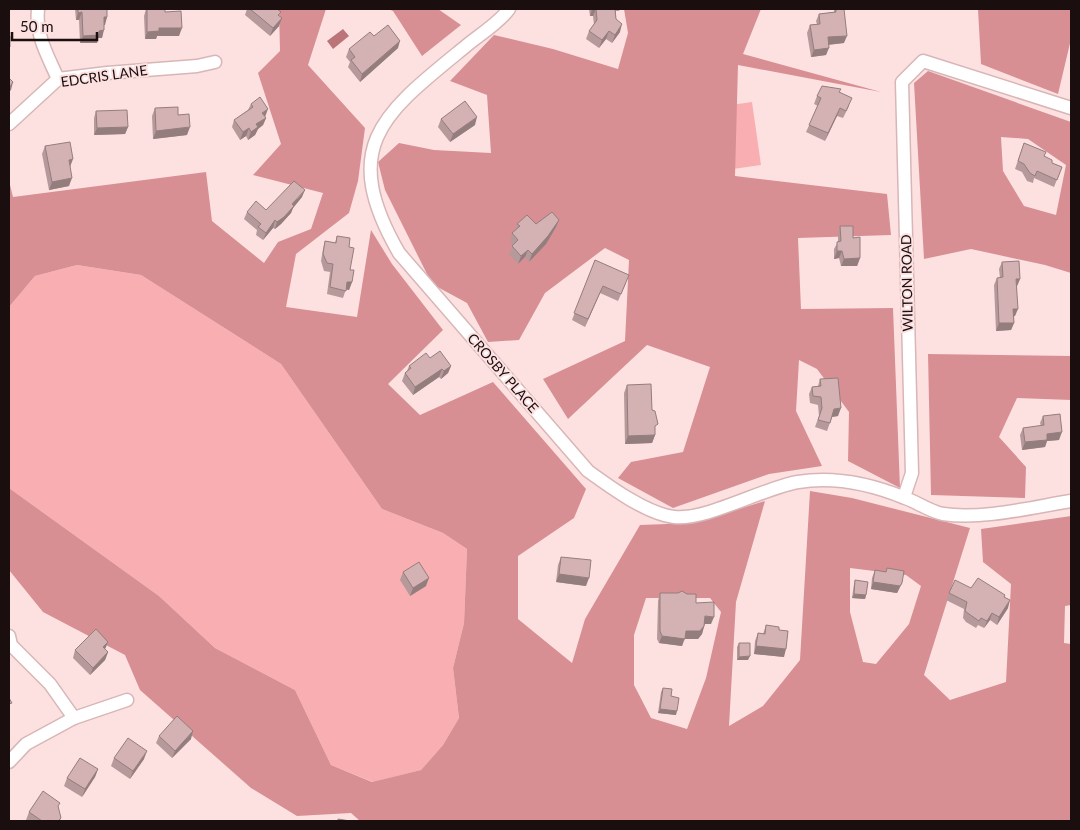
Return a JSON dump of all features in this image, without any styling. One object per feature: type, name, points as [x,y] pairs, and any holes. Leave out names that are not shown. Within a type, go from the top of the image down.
[{"type":"street","points":[[38,9],[37,21],[42,44],[58,79]]},
{"type":"street","name":"CROSBY PLACE","points":[[509,9],[415,87],[392,111],[376,136],[369,161],[375,198],[384,227],[399,253],[588,471],[616,492],[638,503],[674,517],[696,516],[750,495],[797,482],[835,479],[871,486],[904,497]]},
{"type":"street","name":"WILTON ROAD","points":[[904,497],[912,473],[902,82],[923,61],[1071,108]]},
{"type":"street","name":"EDCRIS LANE","points":[[9,124],[58,79],[197,66],[215,62]]},
{"type":"street","points":[[904,497],[942,514],[976,515],[1071,501]]},
{"type":"street","points":[[9,636],[11,645],[50,684],[74,718]]},
{"type":"street","points":[[9,762],[26,744],[74,718],[127,700]]},
{"type":"shaded area","points":[[279,9],[326,9],[308,65],[365,128],[358,181],[349,213],[296,254],[286,307],[357,317],[371,230],[392,264],[443,330],[388,384],[420,415],[493,382],[586,489],[574,518],[518,556],[518,619],[572,663],[585,619],[640,525],[693,523],[765,501],[736,602],[729,726],[763,706],[800,660],[810,491],[852,498],[970,528],[924,675],[950,700],[1006,682],[1011,584],[983,562],[981,529],[1071,516],[1071,605],[1065,606],[1064,643],[1071,644],[1071,821],[360,821],[351,813],[297,816],[251,788],[140,690],[125,655],[43,612],[9,570],[9,488],[159,596],[215,648],[295,690],[331,765],[372,782],[421,770],[443,745],[459,718],[453,668],[464,623],[467,549],[443,533],[382,509],[281,364],[141,275],[77,265],[35,276],[9,307],[9,181],[13,197],[206,172],[212,221],[264,263],[278,242],[311,229],[323,193],[253,175],[281,144],[258,73],[280,51]],"holes":[[[850,568],[906,575],[921,586],[909,624],[876,664],[863,662],[850,612]],[[646,598],[710,598],[721,612],[706,678],[687,729],[651,718],[634,685],[634,635]]]},
{"type":"shaded area","points":[[388,9],[438,9],[461,25],[422,56],[393,11]]},
{"type":"shaded area","points":[[624,9],[761,9],[743,54],[881,92],[738,65],[735,176],[887,194],[891,235],[798,238],[801,309],[893,308],[900,488],[848,461],[849,412],[817,369],[799,360],[796,411],[822,466],[769,474],[673,508],[618,478],[631,462],[683,452],[710,367],[647,345],[568,419],[543,379],[625,341],[629,260],[605,248],[545,293],[519,340],[488,342],[467,303],[432,284],[385,190],[378,162],[399,143],[434,150],[491,153],[487,95],[450,81],[494,35],[553,49],[618,69],[628,33]]},
{"type":"shaded area","points":[[978,9],[1071,9],[1071,39],[1058,94],[981,64]]},
{"type":"shaded area","points":[[343,29],[349,36],[333,49],[327,41]]},
{"type":"shaded area","points":[[928,71],[1071,122],[1071,273],[1045,265],[971,249],[924,259],[914,83]],"holes":[[[1001,137],[1028,139],[1066,165],[1056,215],[1024,206],[1003,171]]]},
{"type":"shaded area","points":[[752,102],[761,165],[726,170],[717,107]]},
{"type":"shaded area","points":[[77,265],[141,275],[281,364],[382,509],[443,533],[467,549],[464,623],[453,668],[459,718],[443,745],[421,770],[373,782],[331,765],[295,690],[215,648],[159,596],[9,488],[9,307],[35,276]]},
{"type":"shaded area","points":[[928,354],[1071,356],[1071,400],[1017,398],[999,437],[1026,467],[1025,498],[931,495]]},
{"type":"building","points":[[78,9],[107,9],[107,17],[104,17],[104,30],[99,31],[99,35],[83,36],[82,12],[78,13]]},
{"type":"building","points":[[147,9],[165,9],[165,12],[181,11],[182,28],[159,28],[159,31],[147,32]]},
{"type":"building","points":[[250,9],[277,9],[281,12],[278,15],[282,18],[273,28]]},
{"type":"building","points":[[596,9],[615,9],[616,19],[622,24],[615,35],[609,31],[602,40],[589,31],[597,20]]},
{"type":"building","points":[[836,9],[844,9],[847,36],[828,37],[829,48],[814,50],[810,25],[820,24],[819,14],[836,12]]},
{"type":"building","points":[[388,25],[400,41],[362,74],[351,60],[355,57],[349,49],[370,32],[374,36]]},
{"type":"building","points":[[9,78],[13,82],[9,88]]},
{"type":"building","points":[[822,86],[841,89],[839,92],[852,98],[846,111],[840,108],[828,133],[809,125],[821,98],[817,96]]},
{"type":"building","points":[[260,97],[268,109],[262,113],[266,118],[256,124],[258,127],[251,132],[249,128],[243,132],[234,120],[253,107],[251,104]]},
{"type":"building","points":[[465,101],[477,117],[453,134],[441,119]]},
{"type":"building","points":[[178,107],[178,115],[189,114],[190,127],[156,131],[155,108]]},
{"type":"building","points":[[127,110],[128,127],[97,128],[96,111]]},
{"type":"building","points":[[70,142],[73,159],[69,160],[72,178],[52,182],[45,146]]},
{"type":"building","points":[[1024,143],[1046,152],[1044,156],[1052,160],[1052,163],[1062,167],[1057,180],[1037,171],[1035,176],[1030,173],[1024,164],[1018,161]]},
{"type":"building","points":[[294,181],[305,190],[292,204],[294,206],[284,217],[277,222],[275,220],[266,233],[258,227],[261,224],[247,212],[256,201],[266,210]]},
{"type":"building","points":[[552,212],[559,220],[548,236],[532,254],[528,250],[521,256],[512,246],[518,240],[512,233],[520,226],[517,224],[527,215],[536,224]]},
{"type":"building","points":[[840,226],[853,226],[853,238],[860,237],[860,258],[844,259],[842,251],[837,251],[837,242],[841,241]]},
{"type":"building","points":[[337,236],[350,238],[349,247],[354,248],[350,270],[354,270],[352,282],[347,282],[346,291],[330,287],[333,264],[327,263],[323,254],[325,241],[336,243]]},
{"type":"building","points":[[595,260],[629,275],[621,294],[603,286],[588,319],[574,313]]},
{"type":"building","points":[[1019,261],[1020,279],[1016,279],[1018,309],[1013,309],[1014,323],[999,323],[997,278],[1003,277],[1002,262]]},
{"type":"building","points":[[440,351],[451,366],[444,371],[442,369],[415,387],[405,373],[411,368],[409,366],[426,353],[430,358]]},
{"type":"building","points":[[838,378],[841,408],[834,409],[830,423],[818,420],[822,408],[821,397],[813,396],[812,387],[821,386],[820,379]]},
{"type":"building","points":[[651,384],[652,410],[655,411],[658,424],[655,426],[655,435],[628,436],[627,385]]},
{"type":"building","points":[[1060,414],[1062,432],[1047,434],[1047,440],[1025,442],[1023,428],[1044,425],[1043,416]]},
{"type":"building","points":[[561,557],[591,560],[589,578],[559,574]]},
{"type":"building","points":[[419,562],[429,578],[413,588],[403,572]]},
{"type":"building","points":[[887,568],[904,571],[900,586],[873,582],[875,570],[886,572]]},
{"type":"building","points":[[978,578],[1010,600],[999,617],[992,613],[987,621],[981,618],[979,621],[965,611],[967,602],[949,593],[955,580],[971,588]]},
{"type":"building","points":[[855,580],[868,582],[866,595],[854,594]]},
{"type":"building","points":[[682,591],[687,594],[696,594],[696,603],[714,602],[714,617],[705,616],[704,626],[700,631],[686,631],[685,639],[662,636],[660,631],[660,593],[678,593]]},
{"type":"building","points":[[766,625],[788,631],[786,649],[756,646],[758,633],[765,634]]},
{"type":"building","points":[[96,629],[108,642],[103,647],[108,652],[93,668],[75,650]]},
{"type":"building","points":[[739,643],[750,643],[750,656],[739,657]]},
{"type":"building","points":[[663,688],[672,689],[671,696],[679,698],[677,711],[660,709]]},
{"type":"building","points":[[177,716],[193,731],[175,751],[159,736]]},
{"type":"building","points":[[128,738],[147,751],[133,771],[114,758]]},
{"type":"building","points":[[80,758],[98,769],[85,789],[67,778]]},
{"type":"building","points":[[43,791],[60,803],[58,806],[61,818],[58,821],[42,821],[29,812]]}]
